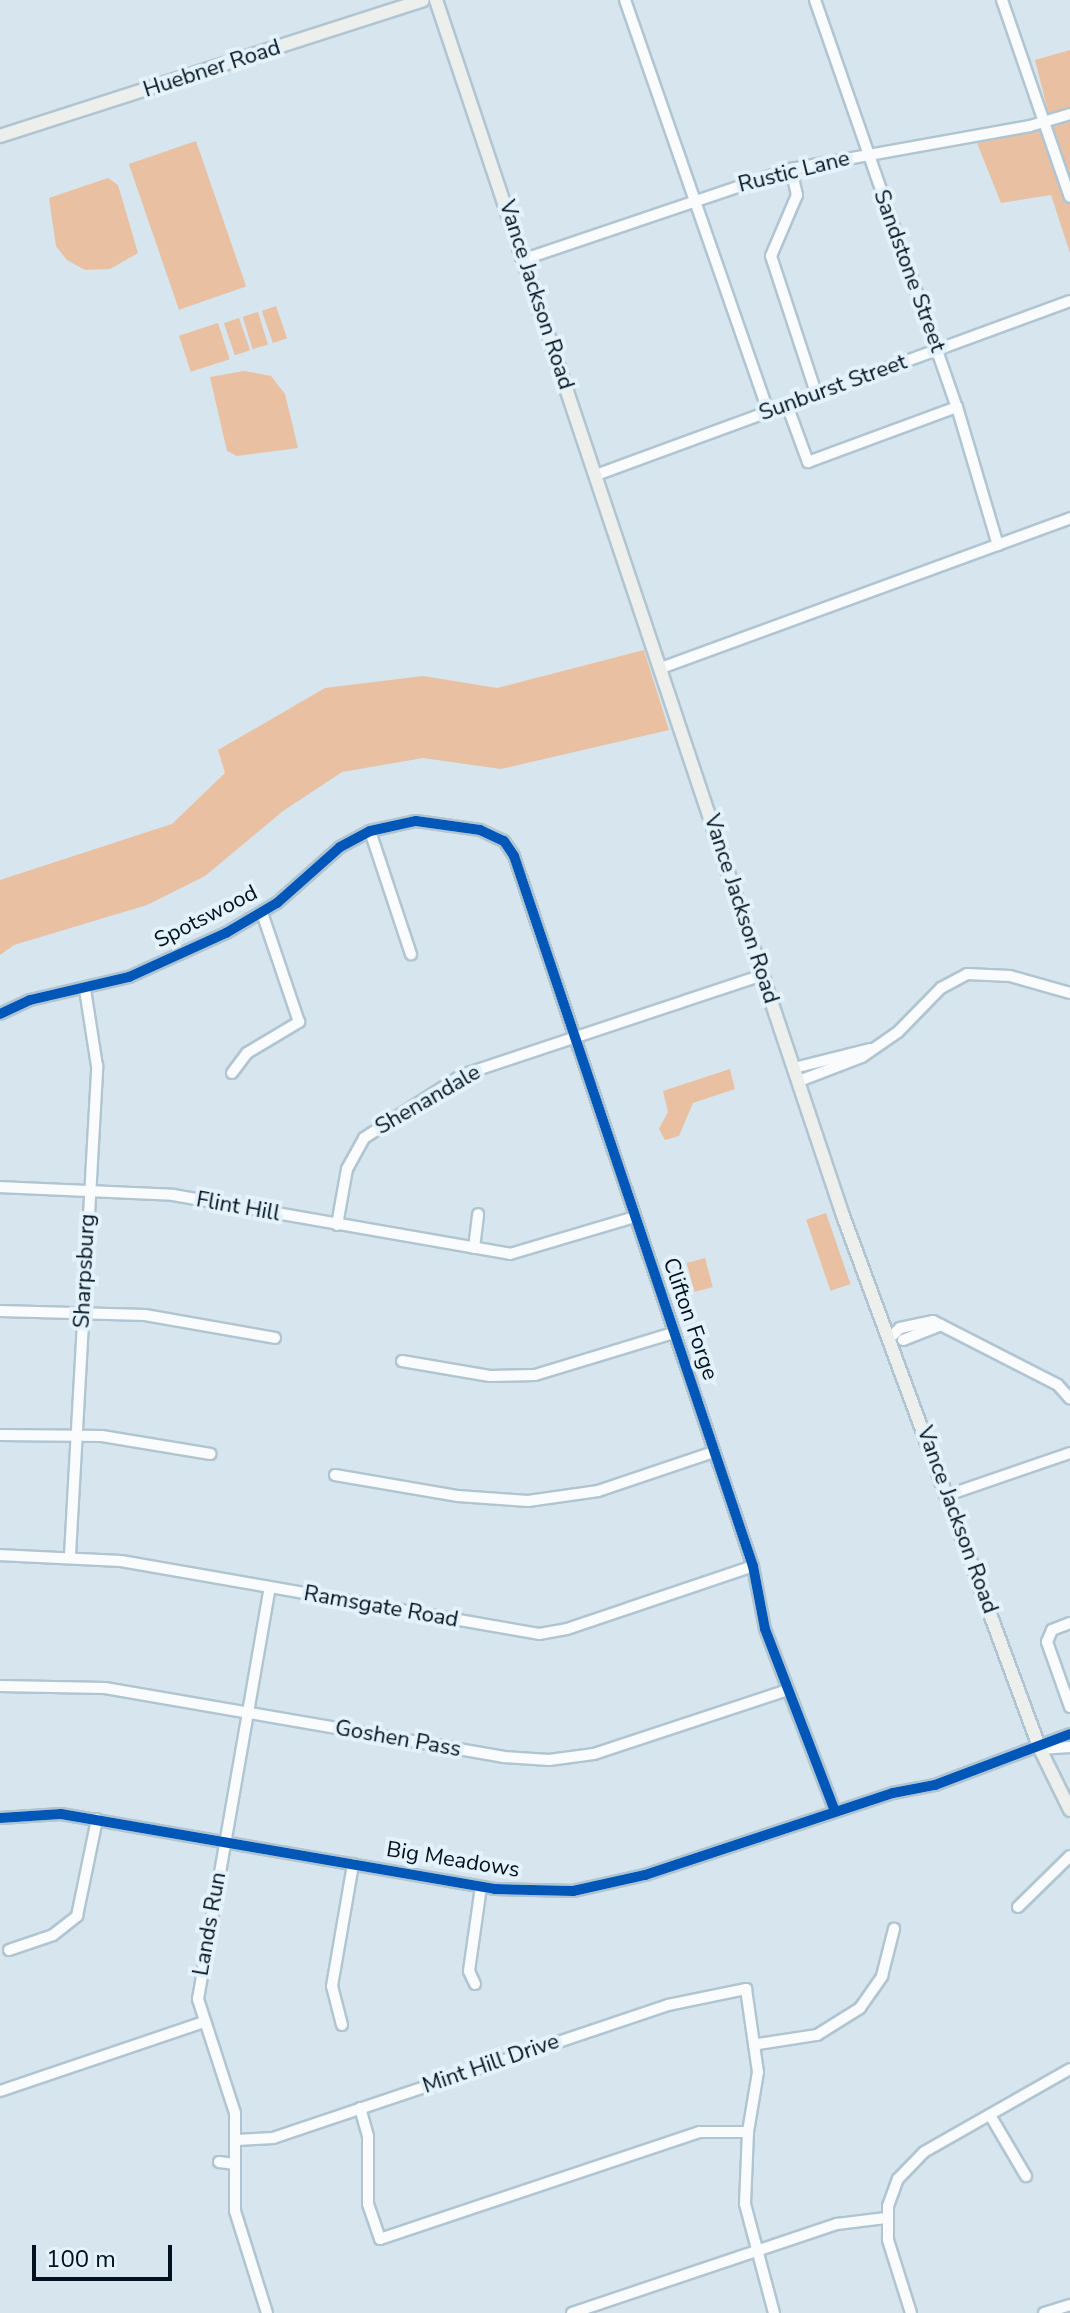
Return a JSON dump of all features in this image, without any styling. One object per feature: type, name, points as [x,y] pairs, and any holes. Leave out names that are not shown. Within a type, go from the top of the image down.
[{"type":"main road","name":"Huebner Road","points":[[0,136],[423,0]]},
{"type":"main road","name":"Vance Jackson Road","points":[[436,0],[796,1075],[897,1338],[948,1495],[1040,1749],[1070,1810]]},
{"type":"street","points":[[625,0],[768,411]]},
{"type":"street","name":"Sandstone Street","points":[[815,0],[867,155],[938,349],[998,545]]},
{"type":"street","points":[[1002,0],[1070,197]]},
{"type":"street","name":"Rustic Lane","points":[[525,259],[791,169],[1070,114]]},
{"type":"street","points":[[791,169],[797,195],[771,256],[816,393]]},
{"type":"street","name":"Sunburst Street","points":[[596,475],[1070,301]]},
{"type":"street","points":[[787,405],[808,462],[957,407]]},
{"type":"street","points":[[661,668],[1070,518]]},
{"type":"street","name":"Spotswood","points":[[0,1014],[30,1000],[85,989],[175,957],[262,913],[340,847],[370,831],[416,821],[480,830],[504,841]]},
{"type":"street","points":[[370,831],[411,954]]},
{"type":"street","name":"Clifton Forge","points":[[504,841],[514,856],[753,1566],[765,1629],[835,1811]]},
{"type":"street","points":[[232,1073],[247,1053],[299,1022],[262,913]]},
{"type":"street","points":[[796,1075],[862,1057],[898,1032],[941,988],[967,974],[1010,976],[1070,993]]},
{"type":"street","name":"Shenandale","points":[[337,1225],[350,1160],[378,1125],[462,1075],[763,975]]},
{"type":"street","name":"Sharpsburg","points":[[70,1555],[97,1045],[85,989]]},
{"type":"street","name":"Flint Hill","points":[[0,1187],[90,1188],[173,1195],[474,1248],[528,1251],[635,1217]]},
{"type":"street","points":[[474,1248],[478,1214]]},
{"type":"street","points":[[0,1311],[83,1310],[145,1315],[275,1338]]},
{"type":"street","points":[[941,1325],[923,1334],[921,1341],[909,1346],[897,1338],[900,1328],[912,1324],[941,1325],[1058,1385],[1070,1399]]},
{"type":"street","points":[[402,1361],[490,1376],[535,1375],[673,1333]]},
{"type":"street","points":[[0,1435],[77,1434],[211,1454]]},
{"type":"street","points":[[335,1475],[458,1496],[528,1501],[598,1491],[714,1452]]},
{"type":"street","points":[[948,1495],[1070,1453]]},
{"type":"street","name":"Ramsgate Road","points":[[0,1555],[70,1555],[539,1634],[567,1629],[753,1566]]},
{"type":"street","name":"Lands Run","points":[[267,2313],[238,2227],[237,2140],[232,2099],[204,2022],[199,1989],[270,1588]]},
{"type":"street","points":[[1070,1623],[1048,1634],[1070,1707]]},
{"type":"street","name":"Goshen Pass","points":[[0,1686],[77,1684],[503,1757],[549,1760],[594,1754],[788,1690]]},
{"type":"street","name":"Big Meadows","points":[[0,1818],[50,1814],[97,1819],[481,1887],[534,1892],[609,1884],[1040,1749],[1070,1734]]},
{"type":"street","name":"Big Meadows","points":[[1040,1749],[1070,1747]]},
{"type":"street","points":[[9,1950],[53,1935],[77,1916],[97,1819]]},
{"type":"street","points":[[1018,1907],[1070,1856]]},
{"type":"street","points":[[342,2025],[332,1986],[353,1864]]},
{"type":"street","points":[[475,1984],[470,1954],[481,1887]]},
{"type":"street","points":[[774,2313],[754,2252],[745,2204],[748,2132],[758,2044],[817,2035],[860,2008],[882,1976],[894,1929]]},
{"type":"street","name":"Mint Hill Drive","points":[[237,2140],[273,2138],[668,2005],[746,1989],[758,2044]]},
{"type":"street","points":[[0,2091],[204,2022]]},
{"type":"street","points":[[911,2313],[891,2254],[886,2218],[894,2188],[910,2164],[1070,2069]]},
{"type":"street","points":[[360,2108],[368,2136],[368,2204],[380,2239],[700,2132],[748,2132]]},
{"type":"street","points":[[990,2115],[1026,2176]]},
{"type":"street","points":[[219,2162],[235,2164]]},
{"type":"street","points":[[572,2313],[850,2220],[886,2218]]},
{"type":"street","points":[[1044,2313],[1070,2305]]},
{"type":"shaded area","points":[[1070,50],[1070,253],[1051,195],[1001,203],[977,143],[1052,127],[1035,60]]},
{"type":"shaded area","points":[[196,141],[246,287],[179,310],[129,164]]},
{"type":"shaded area","points":[[108,178],[118,185],[138,253],[110,269],[85,270],[67,260],[56,246],[49,198]]},
{"type":"shaded area","points":[[276,306],[287,338],[273,343],[262,311]]},
{"type":"shaded area","points":[[258,312],[268,345],[253,349],[243,317]]},
{"type":"shaded area","points":[[239,318],[250,350],[235,355],[224,323]]},
{"type":"shaded area","points":[[218,323],[230,359],[191,372],[179,336]]},
{"type":"shaded area","points":[[244,371],[271,376],[285,394],[298,448],[237,456],[227,451],[210,377]]},
{"type":"shaded area","points":[[644,650],[669,730],[501,769],[423,758],[342,772],[283,811],[205,876],[147,905],[14,945],[0,955],[0,880],[172,824],[225,773],[218,750],[325,688],[423,676],[497,688]]},
{"type":"shaded area","points":[[730,1069],[735,1089],[693,1103],[679,1136],[665,1140],[659,1129],[668,1112],[663,1091]]},
{"type":"shaded area","points":[[826,1213],[850,1284],[831,1291],[806,1220]]},
{"type":"shaded area","points":[[705,1258],[713,1287],[694,1292],[687,1263]]},
{"type":"cycle path","points":[[0,1014],[30,1000],[129,977],[226,933],[277,903],[340,847],[370,831],[416,821],[480,830],[504,841],[514,856],[753,1566],[765,1629],[835,1811]]},
{"type":"cycle path","points":[[0,1818],[61,1814],[495,1889],[573,1891],[645,1875],[893,1793],[935,1785],[1070,1734]]}]
